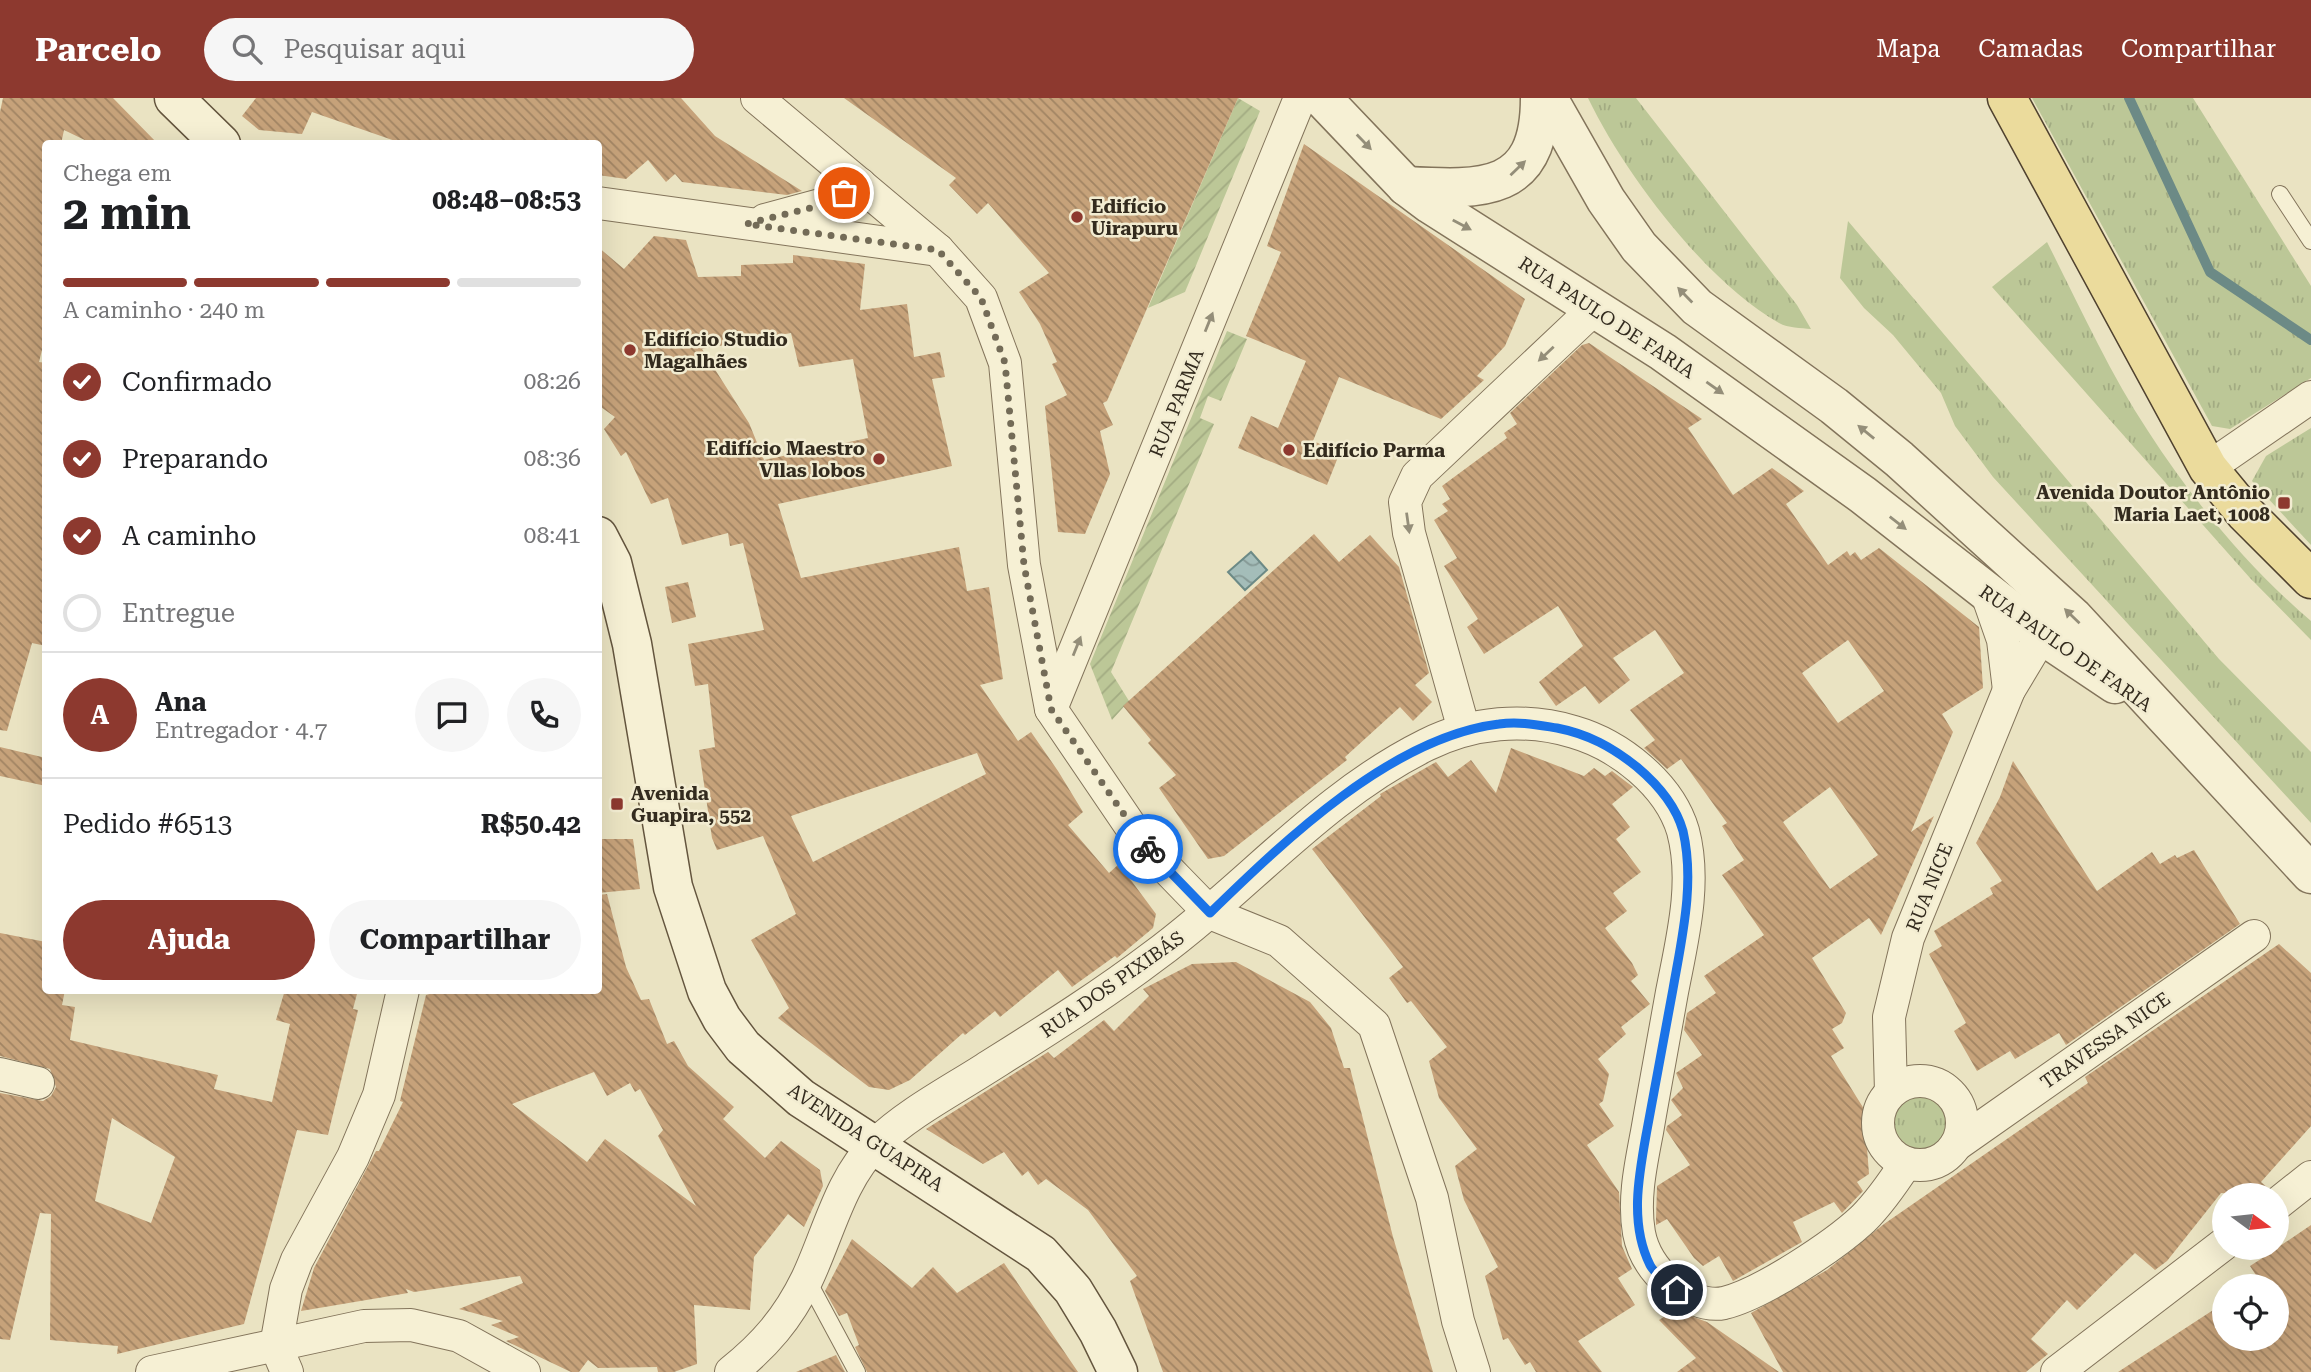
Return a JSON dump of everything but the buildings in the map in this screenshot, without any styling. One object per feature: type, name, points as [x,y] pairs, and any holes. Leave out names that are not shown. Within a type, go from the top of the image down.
[{"type":"main road","points":[[2007,98],[2208,468],[2245,513],[2311,579]]},
{"type":"street","points":[[174,98],[217,140]]},
{"type":"street","points":[[757,98],[938,250],[981,298],[1005,363],[1024,565],[1051,709],[1142,843],[1210,913],[1279,941],[1374,1025],[1432,1198],[1458,1321],[1474,1372]]},
{"type":"street","name":"RUA PARMA","points":[[1051,709],[1300,98]]},
{"type":"street","name":"RUA PAULO DE FARIA","points":[[1322,98],[1406,186],[1456,223],[1596,307],[1863,495],[2042,635],[2169,720]]},
{"type":"street","points":[[1406,186],[1481,186],[1507,178],[1523,165],[1533,150],[1540,128],[1540,98]]},
{"type":"street","name":"RUA PAULO DE FARIA","points":[[1548,98],[1606,200],[1639,247],[1697,307],[1834,406],[1899,459],[2073,617],[2169,720]]},
{"type":"street","points":[[746,224],[828,203],[860,184]]},
{"type":"street","points":[[602,205],[938,250]]},
{"type":"street","points":[[1464,730],[1409,533],[1405,502],[1417,476],[1596,307]]},
{"type":"street","points":[[2208,468],[2311,397]]},
{"type":"street","name":"AVENIDA GUAPIRA","points":[[602,544],[612,563],[632,644],[673,887],[707,991],[743,1047],[801,1098],[1041,1254],[1073,1290],[1098,1331],[1118,1372]]},
{"type":"street","name":"RUA NICE","points":[[1987,594],[2003,640],[2009,690]]},
{"type":"street","name":"RUA NICE","points":[[1891,1093],[1889,1017],[1908,938],[2009,690],[2042,635]]},
{"type":"street","points":[[2169,720],[2311,874]]},
{"type":"street","name":"RUA DOS PIXIBÁS","points":[[731,1372],[763,1347],[789,1311],[807,1279],[852,1176],[874,1145],[931,1102],[1024,1044],[1152,958],[1210,913],[1309,821],[1427,744],[1464,730],[1500,723],[1526,723],[1573,731],[1611,746],[1667,798],[1682,828],[1689,869],[1685,921],[1637,1184],[1639,1233],[1651,1268],[1677,1290],[1700,1302],[1721,1304],[1755,1291],[1802,1263],[1859,1222],[1884,1196],[1906,1163]]},
{"type":"street","name":"TRAVESSA NICE","points":[[1956,1145],[2254,936]]},
{"type":"street","points":[[281,1359],[286,1289],[298,1260],[353,1157],[379,1095],[402,994]]},
{"type":"street","points":[[0,1074],[38,1083]]},
{"type":"street","points":[[1928,1081],[1951,1094],[1962,1119],[1956,1145],[1946,1156],[1934,1163],[1906,1163],[1884,1145],[1879,1132],[1878,1118],[1891,1093],[1901,1085],[1928,1081]]},
{"type":"street","points":[[2289,1194],[2311,1177]]},
{"type":"street","points":[[2057,1372],[2212,1253]]},
{"type":"street","points":[[152,1372],[281,1359],[364,1326],[411,1325],[459,1336],[524,1372]]},
{"type":"lane","points":[[2280,194],[2311,241]]},
{"type":"lane","points":[[807,1279],[857,1372]]},
{"type":"green space","points":[[1238,98],[1260,111],[1185,292],[1148,308]]},
{"type":"green space","points":[[1588,98],[1636,98],[1797,305],[1811,329],[1779,323],[1751,305],[1696,254],[1645,191]]},
{"type":"green space","points":[[2032,98],[2193,98],[2311,286],[2311,378],[2230,429],[2212,426]]},
{"type":"green space","points":[[1848,221],[2219,659],[2311,752],[2311,823],[1993,477],[1955,426],[1941,393],[1893,335],[1864,308],[1840,278]]},
{"type":"green space","points":[[2047,242],[2107,362],[2148,431],[2223,532],[2265,578],[2311,621],[2311,640],[2250,578],[1992,287]]},
{"type":"green space","points":[[1227,331],[1247,339],[1221,401],[1208,396],[1200,418],[1214,424],[1111,672],[1129,701],[1112,720],[1090,664]]},
{"type":"green space","points":[[2311,428],[2311,545],[2252,481],[2266,456]]},
{"type":"green space","points":[[1915,1092],[1927,1092],[1943,1101],[1950,1111],[1950,1135],[1943,1145],[1927,1154],[1915,1154],[1904,1149],[1895,1140],[1890,1129],[1890,1117],[1895,1106],[1904,1097]]},
{"type":"water","points":[[1251,552],[1267,570],[1245,590],[1228,572]]},
{"type":"waterway","points":[[2129,98],[2210,272],[2311,340]]},
{"type":"way so far","points":[[844,193],[828,203],[746,224],[938,250],[981,298],[1005,363],[1024,565],[1051,709],[1148,849]]},
{"type":"place","name":"Edifício Uirapuru","points":[[1077,217]]},
{"type":"place","name":"Edifício Studio Magalhães","points":[[630,350]]},
{"type":"place","name":"Edifício Parma","points":[[1289,450]]},
{"type":"place","name":"Edifício Maestro Vllas lobos","points":[[879,459]]},
{"type":"place","name":"Avenida Doutor Antônio Maria Laet, 1008","points":[[2284,503]]},
{"type":"place","name":"Avenida Guapira, 552","points":[[617,804]]},
{"type":"route","points":[[1148,849],[1210,913],[1309,821],[1371,778],[1427,744],[1464,730],[1500,723],[1526,723],[1573,731],[1611,746],[1667,798],[1682,828],[1689,869],[1685,921],[1637,1184],[1639,1233],[1651,1268],[1677,1290]]}]
